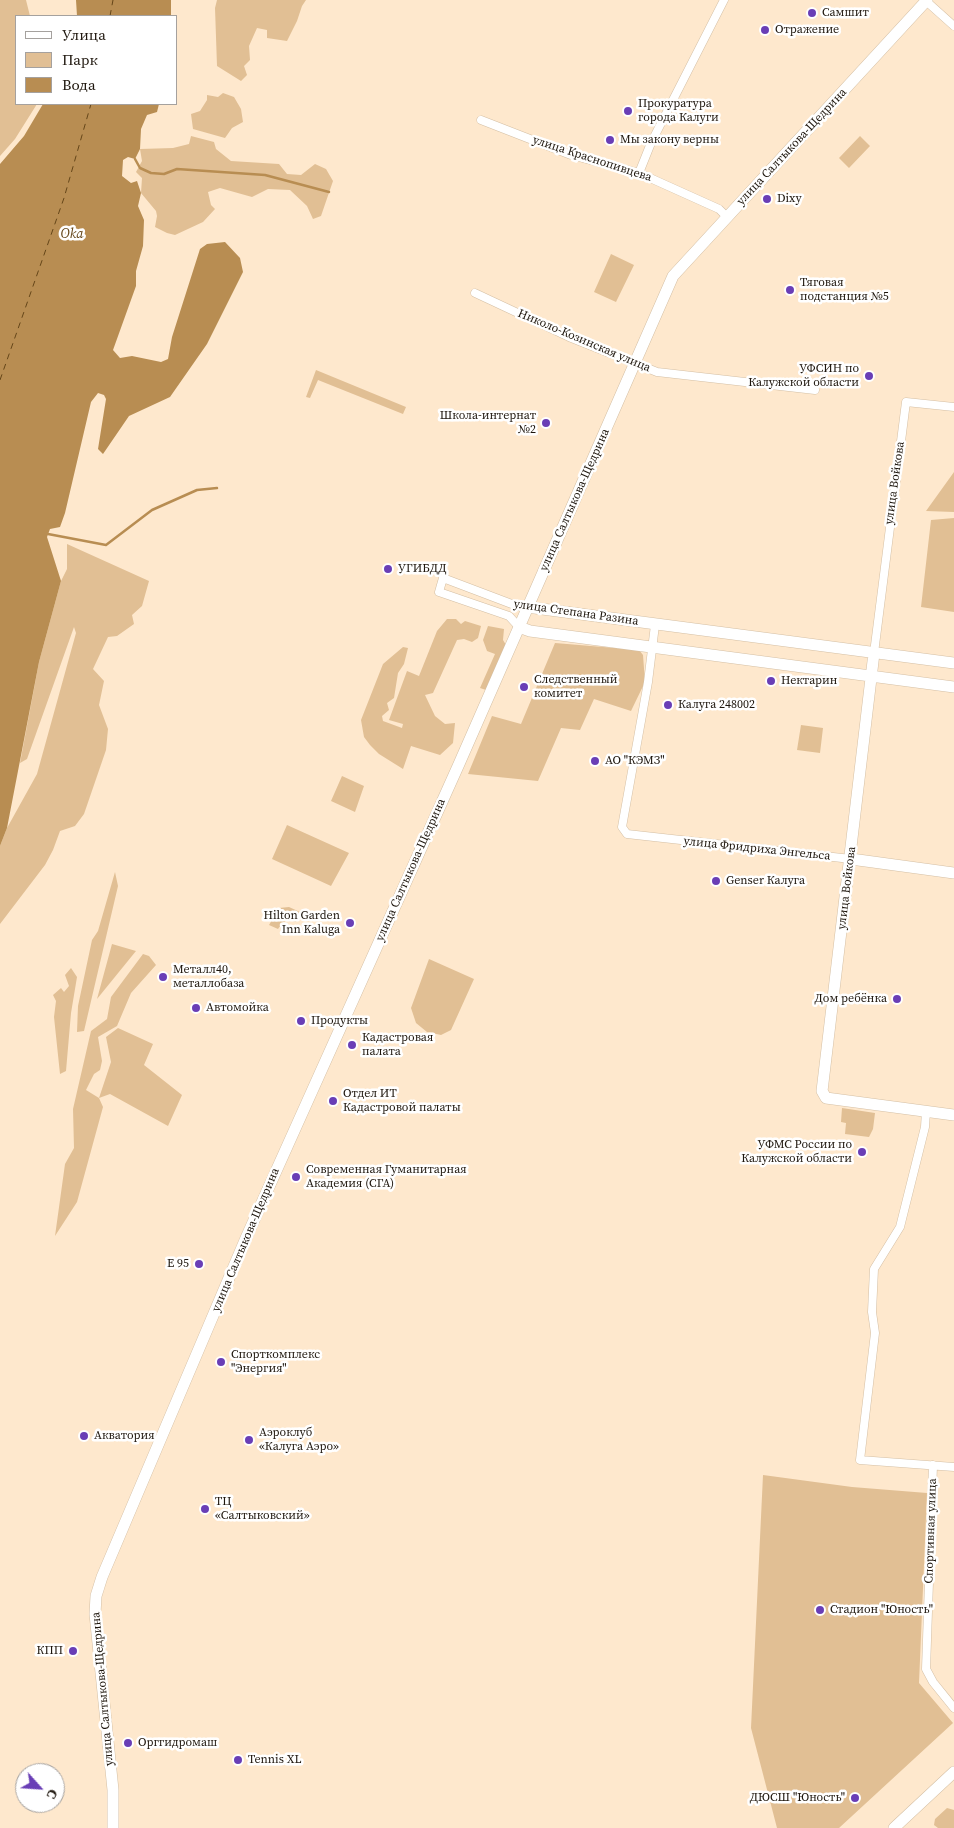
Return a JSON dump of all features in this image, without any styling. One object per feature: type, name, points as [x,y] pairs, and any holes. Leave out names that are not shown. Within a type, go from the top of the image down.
[{"type":"main road","name":"улица Салтыкова-Щедрина","points":[[113,1828],[113,1790],[95,1614],[96,1596],[102,1577],[249,1230],[519,627],[672,276],[926,1]]},
{"type":"main road","name":"улица Степана Разина","points":[[527,607],[954,663]]},
{"type":"main road","name":"улица Степана Разина","points":[[519,627],[530,632],[954,687]]},
{"type":"main road","name":"улица Войкова","points":[[874,653],[822,1091],[826,1098],[926,1111]]},
{"type":"main road","name":"улица Фридриха Энгельса","points":[[851,859],[954,874]]},
{"type":"main road","points":[[926,1111],[954,1115]]},
{"type":"main road","points":[[894,1828],[954,1772]]},
{"type":"street","points":[[639,173],[651,142],[724,0]]},
{"type":"street","points":[[926,1],[954,26]]},
{"type":"street","name":"улица Краснопивцева","points":[[481,120],[571,154],[639,173],[719,209],[727,217]]},
{"type":"street","name":"Николо-Козинская улица","points":[[475,294],[657,372],[815,390]]},
{"type":"street","name":"улица Войкова","points":[[874,653],[906,402],[954,407]]},
{"type":"street","name":"улица Степана Разина","points":[[519,627],[509,616],[438,592],[443,578],[517,606],[527,607]]},
{"type":"street","points":[[652,648],[655,625]]},
{"type":"street","name":"улица Фридриха Энгельса","points":[[652,648],[622,827],[627,834],[851,859]]},
{"type":"street","points":[[926,1111],[925,1127],[900,1227],[874,1269],[872,1312],[875,1333],[860,1460],[954,1467]]},
{"type":"street","name":"Спортивная улица","points":[[934,1465],[926,1669],[933,1682],[954,1708]]},
{"type":"green space","points":[[0,0],[26,0],[30,15],[15,15],[15,105],[36,105],[15,139],[0,156]]},
{"type":"green space","points":[[217,0],[306,0],[287,41],[267,38],[267,30],[257,28],[249,46],[250,60],[244,66],[247,75],[241,81],[217,66],[215,8]]},
{"type":"green space","points":[[223,93],[234,97],[241,109],[243,122],[232,128],[225,138],[193,129],[191,114],[200,111],[207,100],[207,95],[218,97]]},
{"type":"green space","points":[[191,136],[214,142],[216,149],[231,161],[279,164],[287,174],[301,175],[315,164],[326,169],[333,181],[321,216],[313,219],[307,206],[290,190],[268,189],[252,197],[220,188],[208,192],[211,205],[215,209],[203,222],[175,235],[155,227],[156,211],[141,193],[142,178],[136,172],[142,161],[140,149],[173,148],[189,144]]},
{"type":"green space","points":[[860,136],[870,146],[849,168],[839,158]]},
{"type":"green space","points":[[611,254],[634,265],[616,302],[594,292]]},
{"type":"green space","points":[[316,370],[406,407],[403,414],[318,380],[310,398],[306,397]]},
{"type":"green space","points":[[954,472],[954,512],[926,511]]},
{"type":"green space","points":[[954,518],[954,612],[921,607],[931,520]]},
{"type":"green space","points":[[67,544],[149,581],[142,606],[132,615],[134,624],[117,636],[108,637],[93,669],[104,681],[99,705],[108,729],[106,750],[84,814],[75,826],[60,831],[45,865],[0,924],[0,846],[7,828],[37,774],[76,633],[74,627],[27,759],[20,763],[39,662],[61,581],[67,569]]},
{"type":"green space","points":[[447,619],[456,619],[461,624],[465,621],[481,626],[478,638],[472,642],[464,639],[457,640],[433,693],[425,695],[435,716],[445,724],[455,723],[453,743],[440,755],[411,746],[403,769],[379,754],[370,745],[364,737],[361,720],[383,664],[403,647],[408,648],[404,664],[398,673],[394,698],[387,703],[389,710],[382,716],[383,721],[402,728],[403,724],[389,720],[407,671],[419,676],[437,631]]},
{"type":"green space","points":[[488,626],[504,629],[503,640],[506,645],[486,690],[480,688],[495,654],[487,651],[483,640]]},
{"type":"green space","points":[[555,643],[639,650],[643,655],[645,682],[631,711],[594,699],[580,730],[561,728],[538,781],[468,774],[492,716],[521,724]]},
{"type":"green space","points":[[801,725],[823,728],[820,753],[797,750]]},
{"type":"green space","points":[[342,776],[364,786],[355,812],[331,801]]},
{"type":"green space","points":[[287,825],[349,853],[331,886],[272,859]]},
{"type":"green space","points":[[115,872],[118,886],[84,1031],[77,1032],[78,1006],[92,940],[98,931]]},
{"type":"green space","points":[[289,907],[300,912],[296,922],[289,920],[283,922],[278,929],[269,925],[279,908]]},
{"type":"green space","points":[[112,944],[136,951],[97,999]]},
{"type":"green space","points":[[143,954],[149,956],[156,965],[131,993],[117,1026],[98,1037],[102,1061],[100,1070],[94,1074],[86,1090],[99,1098],[103,1107],[77,1202],[55,1236],[65,1164],[74,1148],[73,1109],[91,1031],[107,1019],[111,997]]},
{"type":"green space","points":[[429,959],[474,979],[451,1030],[441,1035],[427,1032],[416,1023],[411,1008]]},
{"type":"green space","points":[[71,968],[77,977],[71,1013],[66,1071],[60,1074],[54,1017],[56,1001],[53,995],[61,988],[64,992],[69,986],[65,975]]},
{"type":"green space","points":[[118,1028],[153,1044],[144,1065],[182,1095],[168,1126],[110,1094],[99,1098],[111,1062],[106,1037]]},
{"type":"green space","points":[[842,1108],[875,1113],[873,1129],[869,1137],[845,1134],[846,1123],[841,1122]]},
{"type":"green space","points":[[763,1475],[852,1487],[927,1493],[919,1683],[953,1723],[839,1828],[777,1828],[751,1728]]},
{"type":"green space","points":[[947,1808],[954,1810],[954,1828],[938,1828],[934,1825],[935,1819]]},
{"type":"water","points":[[76,0],[171,0],[171,15],[77,15]]},
{"type":"water","name":"Oka","points":[[42,105],[159,105],[157,112],[147,115],[141,129],[140,149],[135,159],[128,157],[123,160],[122,176],[131,183],[137,181],[141,193],[138,206],[144,220],[143,246],[136,271],[136,286],[113,350],[120,358],[132,356],[161,362],[168,359],[172,337],[200,249],[207,244],[225,242],[240,258],[243,272],[207,344],[170,397],[129,416],[103,454],[98,449],[106,399],[104,395],[98,393],[91,402],[65,513],[60,527],[50,529],[47,537],[61,581],[39,662],[7,828],[0,846],[0,164],[24,136]]},
{"type":"waterway","points":[[135,159],[140,168],[151,173],[164,174],[177,169],[265,175],[329,192]]},
{"type":"waterway","points":[[48,534],[106,545],[152,510],[197,490],[217,488]]},
{"type":"ferry route","points":[[110,15],[113,0]]},
{"type":"ferry route","points":[[0,380],[64,198],[91,105]]},
{"type":"place","name":"Самшит","points":[[812,13]]},
{"type":"place","name":"Отражение","points":[[765,30]]},
{"type":"place","name":"Прокуратура города Калуги","points":[[628,111]]},
{"type":"place","name":"Мы закону верны","points":[[610,140]]},
{"type":"place","name":"Dixy","points":[[767,199]]},
{"type":"place","name":"Тяговая подстанция №5","points":[[790,290]]},
{"type":"place","name":"УФСИН по Калужской области","points":[[869,376]]},
{"type":"place","name":"Школа-интернат №2","points":[[546,423]]},
{"type":"place","name":"УГИБДД","points":[[388,569]]},
{"type":"place","name":"Нектарин","points":[[771,681]]},
{"type":"place","name":"Следственный комитет","points":[[524,687]]},
{"type":"place","name":"Калуга 248002","points":[[668,705]]},
{"type":"place","name":"АО \"КЭМЗ\"","points":[[595,761]]},
{"type":"place","name":"Genser Калуга","points":[[716,881]]},
{"type":"place","name":"Hilton Garden Inn Kaluga","points":[[350,923]]},
{"type":"place","name":"Металл40, металлобаза","points":[[163,977]]},
{"type":"place","name":"Дом ребёнка","points":[[897,999]]},
{"type":"place","name":"Автомойка","points":[[196,1008]]},
{"type":"place","name":"Продукты","points":[[301,1021]]},
{"type":"place","name":"Кадастровая палата","points":[[352,1045]]},
{"type":"place","name":"Отдел ИТ Кадастровой палаты","points":[[333,1101]]},
{"type":"place","name":"УФМС России по Калужской области","points":[[862,1152]]},
{"type":"place","name":"Современная Гуманитарная Академия (СГА)","points":[[296,1177]]},
{"type":"place","name":"Е 95","points":[[199,1264]]},
{"type":"place","name":"Спорткомплекс \"Энергия\"","points":[[221,1362]]},
{"type":"place","name":"Акватория","points":[[84,1436]]},
{"type":"place","name":"Аэроклуб «Калуга Аэро»","points":[[249,1440]]},
{"type":"place","name":"ТЦ «Салтыковский»","points":[[205,1509]]},
{"type":"place","name":"Стадион \"Юность\"","points":[[820,1610]]},
{"type":"place","name":"КПП","points":[[73,1651]]},
{"type":"place","name":"Орггидромаш","points":[[128,1743]]},
{"type":"place","name":"Tennis XL","points":[[238,1760]]},
{"type":"place","name":"ДЮСШ \"Юность\"","points":[[855,1798]]}]
